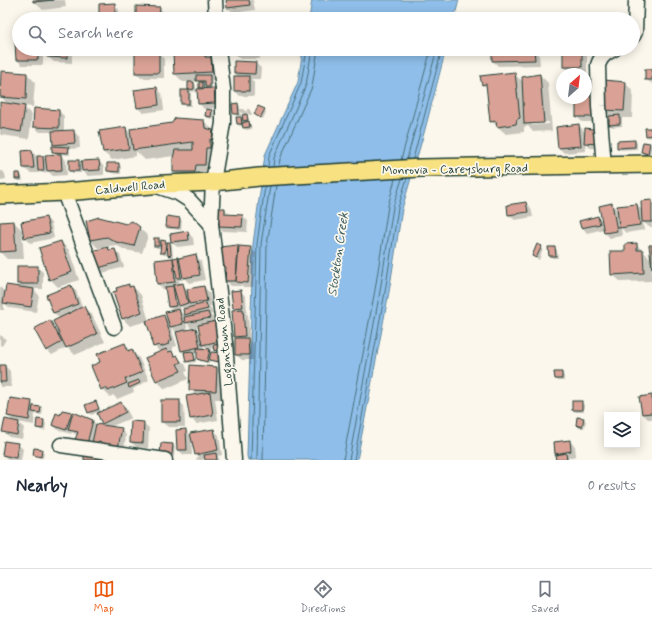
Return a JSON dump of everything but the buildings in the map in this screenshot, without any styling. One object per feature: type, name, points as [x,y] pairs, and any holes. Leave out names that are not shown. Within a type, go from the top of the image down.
[{"type":"main road","name":"Monrovia - Careysburg Road","points":[[259,177],[421,168],[652,164]]},
{"type":"main road","name":"Caldwell Road","points":[[0,195],[213,182],[259,177]]},
{"type":"street","points":[[215,0],[216,12]]},
{"type":"street","points":[[636,0],[636,12]]},
{"type":"street","name":"Logantown Road","points":[[219,56],[223,89],[223,123],[213,182],[211,224],[225,343],[234,460]]},
{"type":"street","points":[[603,56],[598,65],[599,106],[604,166]]},
{"type":"street","points":[[154,185],[178,193],[189,200],[211,224]]},
{"type":"street","points":[[64,192],[114,328]]},
{"type":"street","points":[[61,445],[165,460]]},
{"type":"water","points":[[312,0],[459,0],[456,12],[310,12]]},
{"type":"water","name":"Stockton Creek","points":[[302,56],[444,56],[402,209],[389,292],[357,460],[248,460],[247,456],[253,244],[265,155],[298,82]]}]
